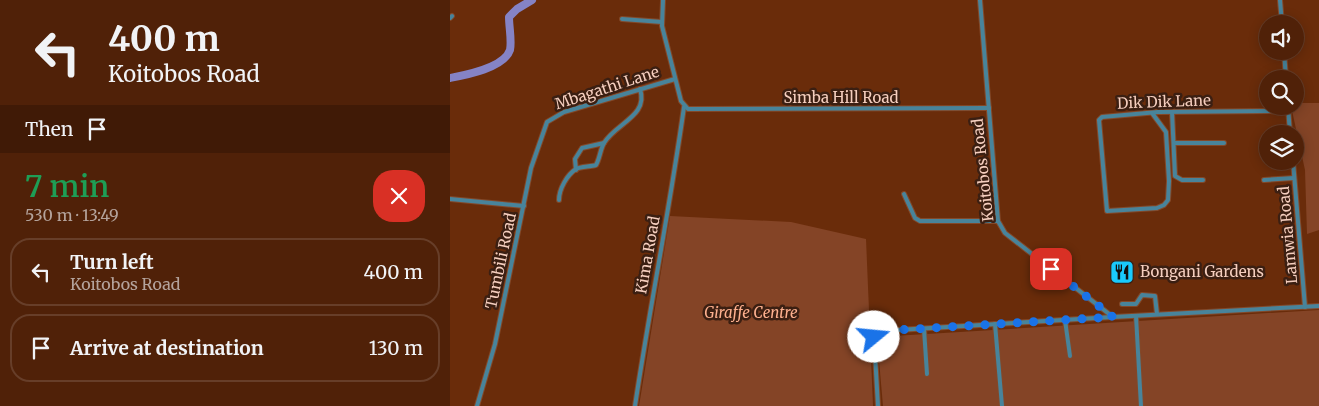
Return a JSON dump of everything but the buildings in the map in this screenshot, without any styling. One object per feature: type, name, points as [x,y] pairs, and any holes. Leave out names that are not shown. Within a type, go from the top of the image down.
[{"type":"street","points":[[663,0],[662,22],[684,107]]},
{"type":"street","name":"Koitobos Road","points":[[980,0],[998,221],[1005,233],[1113,317]]},
{"type":"street","points":[[1280,0],[1281,15]]},
{"type":"street","points":[[622,19],[662,22]]},
{"type":"street","name":"Mbagathi Lane","points":[[547,122],[564,112],[675,78]]},
{"type":"street","points":[[559,200],[561,187],[576,170],[596,165],[604,143],[641,107],[643,98],[640,88]]},
{"type":"street","name":"Simba Hill Road","points":[[684,107],[694,110],[989,108]]},
{"type":"street","name":"Kima Road","points":[[635,406],[673,186],[684,107]]},
{"type":"street","name":"Dik Dik Lane","points":[[1152,113],[1166,132],[1169,181],[1168,200],[1164,206],[1157,208],[1107,211],[1099,120],[1105,115],[1172,112],[1259,110]]},
{"type":"street","points":[[1172,112],[1175,176],[1182,180],[1203,180]]},
{"type":"street","name":"Tumbili Road","points":[[478,406],[495,344],[532,168],[547,122]]},
{"type":"street","points":[[576,170],[575,159],[582,148],[604,143]]},
{"type":"street","points":[[1174,143],[1224,143]]},
{"type":"street","name":"Lamwia Road","points":[[1294,170],[1305,307]]},
{"type":"street","points":[[1264,180],[1294,178]]},
{"type":"street","points":[[904,194],[915,218],[920,220],[998,221]]},
{"type":"street","points":[[450,199],[524,206]]},
{"type":"street","points":[[1122,304],[1136,304],[1142,295],[1156,296],[1157,314]]},
{"type":"street","points":[[878,406],[874,337],[876,332],[1157,314],[1319,306]]},
{"type":"street","points":[[1136,316],[1141,406]]},
{"type":"street","points":[[1065,320],[1070,356]]},
{"type":"street","points":[[995,324],[1002,406]]},
{"type":"street","points":[[924,328],[927,374]]},
{"type":"green space","points":[[1304,103],[1319,103],[1319,230],[1307,234],[1304,125],[1295,125],[1293,115],[1304,115]]},
{"type":"green space","name":"Giraffe Centre","points":[[670,216],[791,222],[866,239],[873,406],[639,406]]},
{"type":"green space","points":[[1319,310],[1319,406],[883,406],[877,337]]},
{"type":"waterway","points":[[450,78],[484,70],[500,62],[506,56],[511,46],[509,17],[517,9],[532,0]]},
{"type":"place","name":"Bongani Gardens","points":[[1122,272]]},
{"type":"route","points":[[874,337],[876,332],[881,331],[1113,317],[1051,269]]}]
